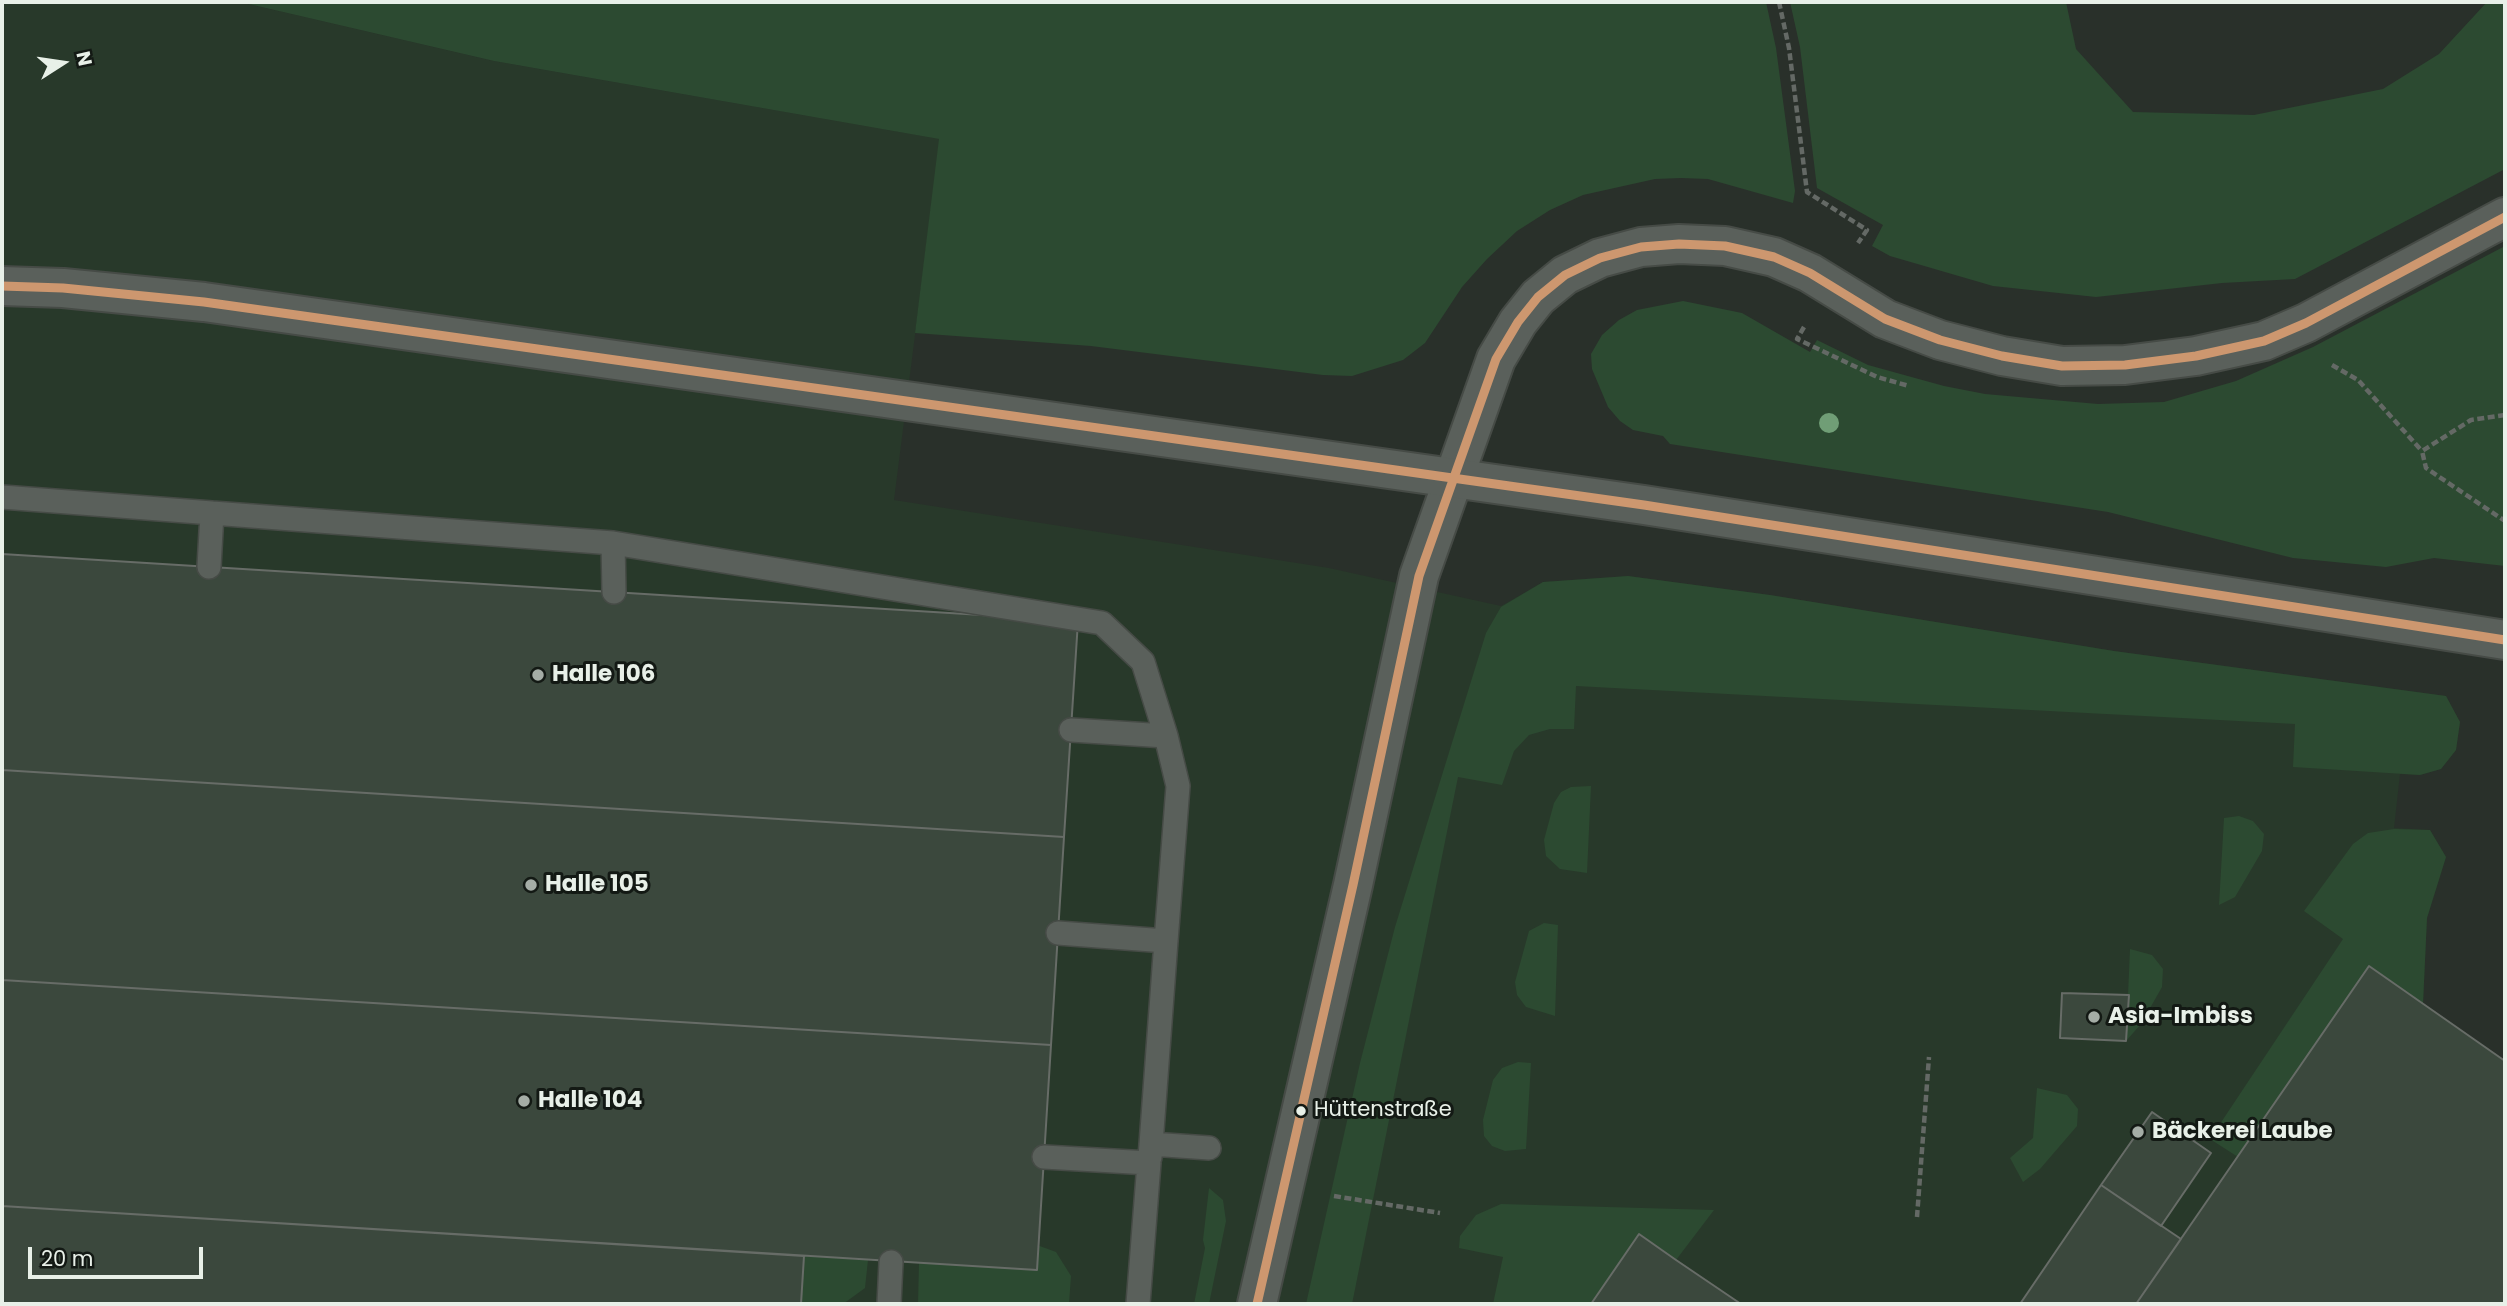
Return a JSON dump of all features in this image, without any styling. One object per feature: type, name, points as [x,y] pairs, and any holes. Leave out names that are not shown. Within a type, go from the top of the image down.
[{"type":"main road","points":[[1257,1304],[1353,885],[1419,576],[1496,359],[1518,322],[1538,297],[1576,270],[1600,258],[1641,247],[1725,246],[1774,257],[1810,273],[1885,319],[1940,340],[2002,356],[2062,366],[2125,365],[2196,356],[2264,341],[2306,324],[2505,217]]},
{"type":"main road","points":[[2,286],[63,288],[204,302],[1644,505],[2505,640]]},
{"type":"lane","points":[[2,497],[614,543],[1102,623],[1143,662],[1178,786],[1138,1304]]},
{"type":"lane","points":[[209,567],[212,513]]},
{"type":"lane","points":[[614,543],[614,592]]},
{"type":"lane","points":[[1071,730],[1166,736]]},
{"type":"lane","points":[[1058,933],[1166,941]]},
{"type":"lane","points":[[1044,1157],[1150,1154],[1209,1148]]},
{"type":"lane","points":[[889,1304],[891,1262]]},
{"type":"path","points":[[1779,2],[1789,48],[1807,192],[1867,230],[1854,250]]},
{"type":"path","points":[[2326,362],[2358,380],[2422,451],[2426,468],[2505,521]]},
{"type":"path","points":[[2422,451],[2471,420],[2505,415]]},
{"type":"path","points":[[1917,1217],[1929,1057]]},
{"type":"path","points":[[1322,1193],[1372,1205],[1440,1213]]},
{"type":"shaded area","points":[[2,2],[240,2],[494,61],[940,139],[894,500],[1329,568],[1501,606],[1543,582],[1628,576],[1770,595],[2114,651],[2446,696],[2460,722],[2456,750],[2441,769],[2420,775],[2400,774],[2394,828],[2430,830],[2446,857],[2427,918],[2423,1004],[2505,1061],[2505,1304],[2,1304]]},
{"type":"shaded area","points":[[240,2],[1766,2],[1776,48],[1795,191],[1793,203],[1708,179],[1681,178],[1655,179],[1583,195],[1550,210],[1517,231],[1487,259],[1462,287],[1425,343],[1403,360],[1352,376],[1323,375],[1091,346],[915,333],[939,139],[494,61]]},
{"type":"shaded area","points":[[1790,2],[2066,2],[2076,49],[2133,112],[2254,115],[2383,89],[2439,54],[2487,2],[2505,2],[2505,169],[2295,279],[2222,283],[2096,297],[1993,286],[1890,256],[1872,246],[1883,225],[1817,188],[1800,47]]},
{"type":"shaded area","points":[[2505,246],[2505,566],[2434,558],[2386,567],[2293,558],[2108,512],[1670,444],[1663,436],[1633,430],[1620,421],[1608,407],[1592,369],[1591,354],[1602,335],[1619,320],[1637,310],[1683,301],[1742,313],[1810,352],[1817,340],[1868,365],[1944,386],[1985,394],[2098,404],[2164,402],[2236,381],[2313,347]]},
{"type":"shaded area","points":[[1628,576],[1770,595],[2114,651],[2446,696],[2460,722],[2456,750],[2441,769],[2420,775],[2293,767],[2295,724],[1576,686],[1574,729],[1550,729],[1529,735],[1514,751],[1502,785],[1458,777],[1352,1304],[1306,1304],[1360,1063],[1395,927],[1486,633],[1501,607],[1543,582]]},
{"type":"shaded area","points":[[1591,786],[1587,873],[1560,869],[1546,856],[1544,840],[1554,803],[1561,792],[1571,787]]},
{"type":"shaded area","points":[[2239,816],[2253,821],[2264,834],[2262,851],[2235,897],[2219,905],[2224,818]]},
{"type":"shaded area","points":[[2394,829],[2430,830],[2446,857],[2427,918],[2423,1004],[2369,967],[2238,1157],[2210,1139],[2343,939],[2304,911],[2353,844],[2368,833]]},
{"type":"shaded area","points":[[1544,923],[1558,925],[1555,1016],[1526,1007],[1517,995],[1515,982],[1529,931]]},
{"type":"shaded area","points":[[2130,949],[2152,955],[2163,969],[2162,987],[2141,1024],[2126,1041]]},
{"type":"shaded area","points":[[1518,1062],[1531,1063],[1526,1149],[1505,1151],[1492,1146],[1484,1136],[1483,1120],[1493,1080],[1502,1068]]},
{"type":"shaded area","points":[[2037,1088],[2067,1095],[2078,1109],[2077,1126],[2040,1169],[2023,1182],[2010,1158],[2033,1138]]},
{"type":"shaded area","points":[[1209,1188],[1223,1200],[1226,1221],[1209,1304],[1194,1304],[1205,1248],[1203,1240]]},
{"type":"shaded area","points":[[1501,1204],[1714,1210],[1676,1260],[1639,1234],[1591,1304],[1493,1304],[1503,1257],[1459,1248],[1460,1236],[1476,1215]]},
{"type":"shaded area","points":[[1037,1245],[1056,1252],[1071,1276],[1069,1304],[918,1304],[919,1263],[1036,1270]]},
{"type":"shaded area","points":[[804,1256],[868,1260],[865,1288],[843,1304],[801,1304]]},
{"type":"building","name":"Halle 106","points":[[2,554],[1078,621],[1064,837],[2,770]]},
{"type":"building","name":"Halle 105","points":[[2,770],[1064,837],[1051,1045],[2,980]]},
{"type":"building","points":[[2369,966],[2505,1061],[2505,1304],[2136,1304]]},
{"type":"building","name":"Halle 104","points":[[2,980],[1051,1045],[1037,1270],[2,1206]]},
{"type":"building","name":"Asia-Imbiss","points":[[2062,993],[2129,995],[2126,1041],[2060,1038]]},
{"type":"building","points":[[2152,1112],[2211,1153],[2161,1226],[2101,1185]]},
{"type":"building","points":[[2101,1185],[2181,1239],[2136,1304],[2020,1304]]},
{"type":"building","points":[[2,1206],[804,1256],[801,1304],[2,1304]]},
{"type":"building","points":[[1639,1234],[1676,1260],[1741,1304],[1591,1304]]},
{"type":"transit line","points":[[1257,1304],[1353,885],[1419,576],[1496,359],[1518,322],[1538,297],[1565,275],[1600,258],[1641,247],[1679,244],[1725,246],[1774,257],[1810,273],[1885,319],[1940,340],[2002,356],[2062,366],[2125,365],[2196,356],[2264,341],[2306,323],[2505,217]]},
{"type":"transit line","points":[[2,286],[63,288],[204,302],[1644,505],[2505,640]]},
{"type":"place","name":"Halle 106","points":[[538,675]]},
{"type":"place","name":"Halle 105","points":[[531,885]]},
{"type":"place","name":"Asia-Imbiss","points":[[2094,1017]]},
{"type":"place","name":"Halle 104","points":[[524,1101]]},
{"type":"place","name":"Hüttenstraße","points":[[1301,1111]]},
{"type":"place","name":"Bäckerei Laube","points":[[2138,1132]]}]
